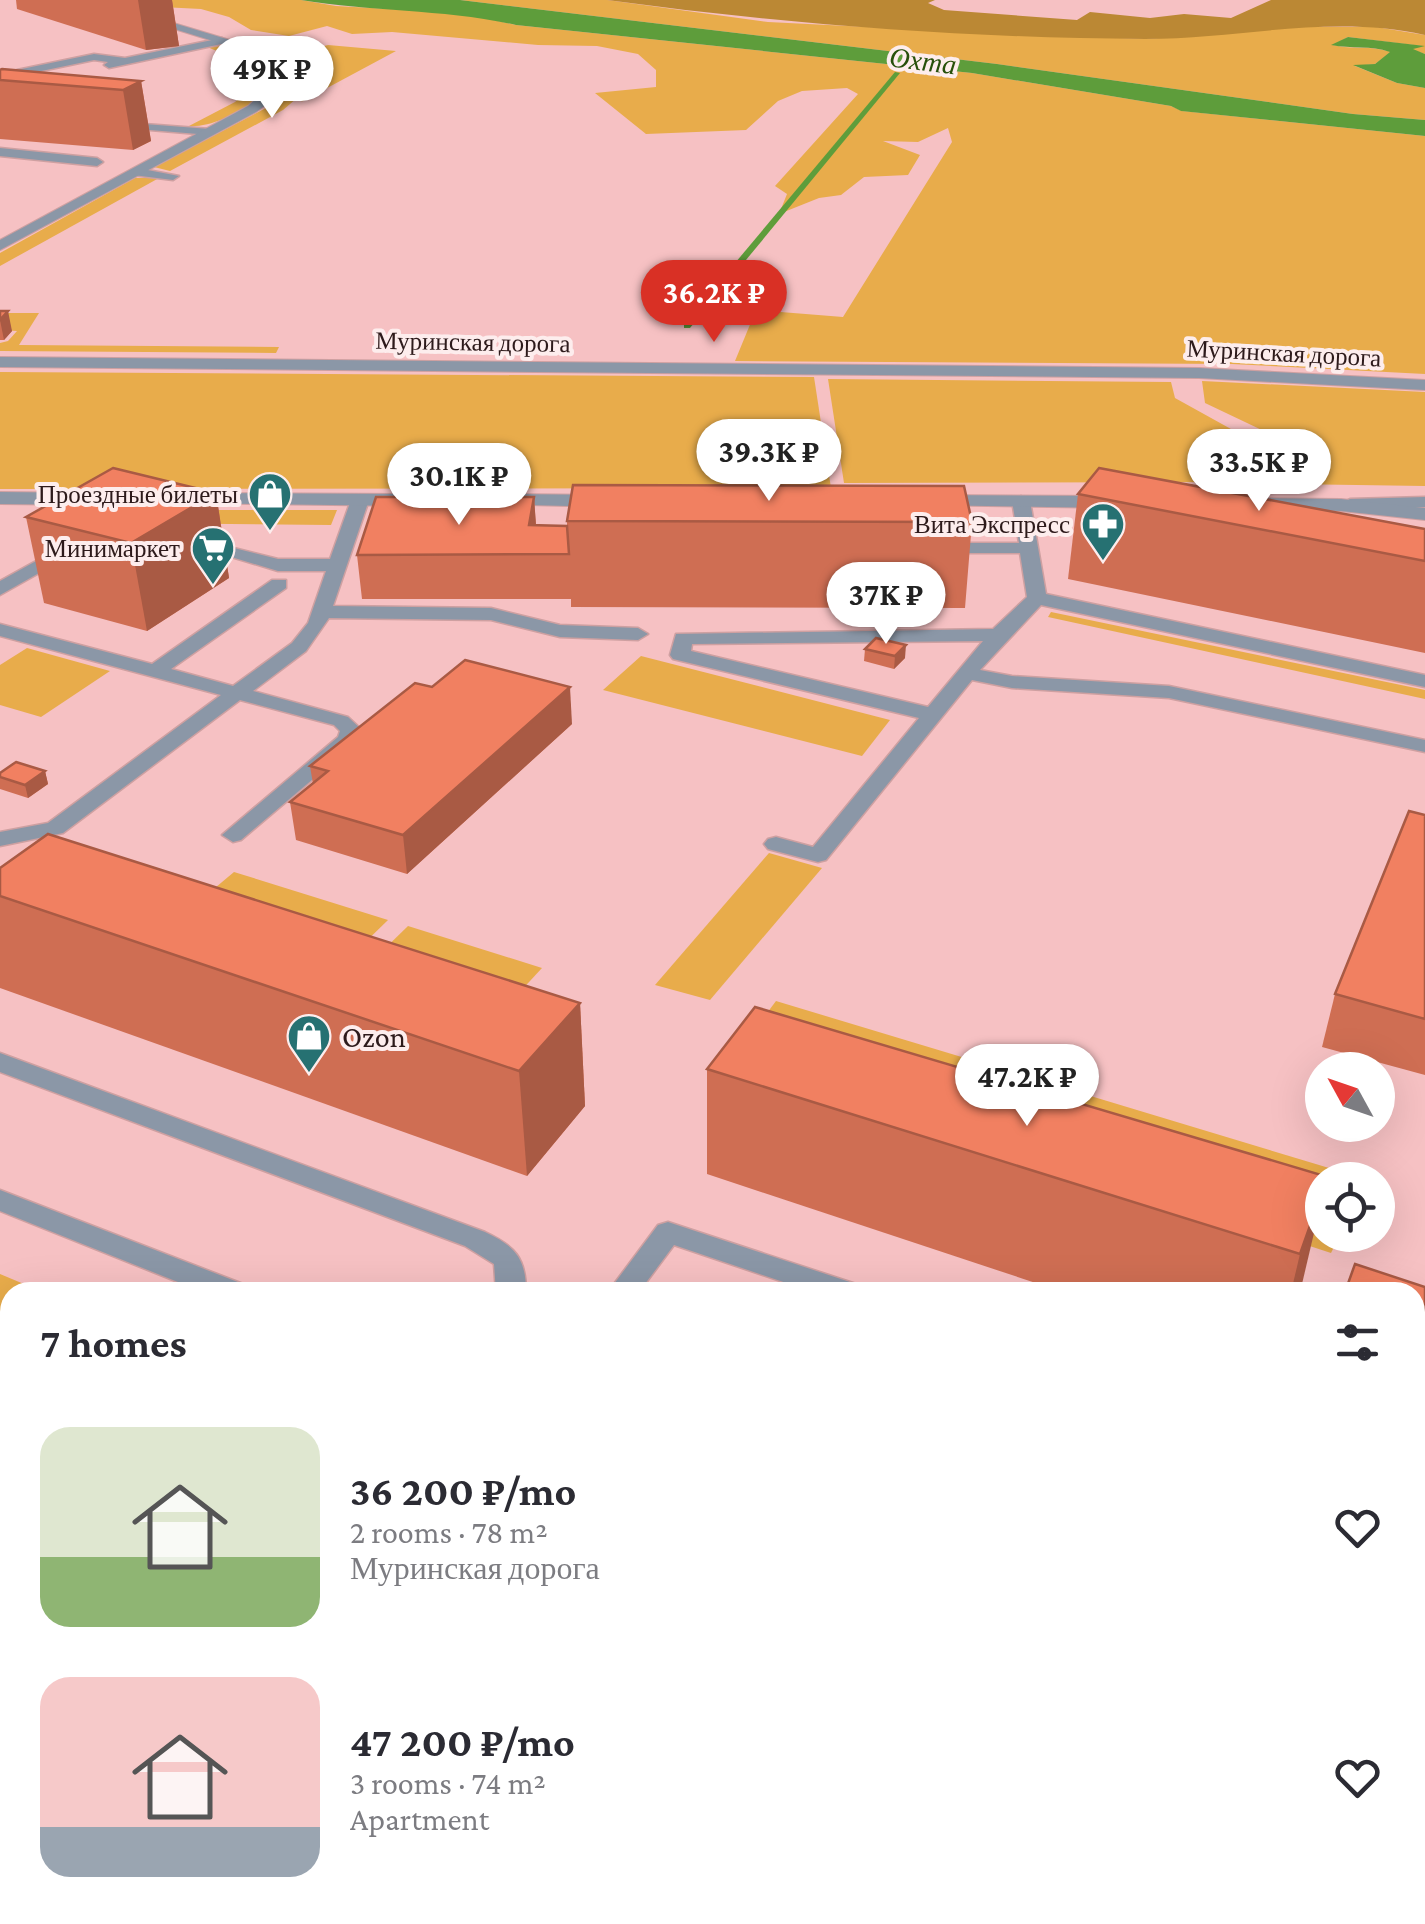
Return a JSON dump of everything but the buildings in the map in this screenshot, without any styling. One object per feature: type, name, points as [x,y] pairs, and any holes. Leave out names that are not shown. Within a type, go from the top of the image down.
[{"type":"street","points":[[0,246],[210,132],[270,96],[280,83],[280,74],[265,58],[86,0]]},
{"type":"street","name":"Муринская дорога","points":[[0,362],[1199,373],[1425,385]]},
{"type":"street","points":[[0,498],[120,499]]},
{"type":"street","points":[[159,499],[435,500]]},
{"type":"street","points":[[472,500],[582,508],[624,501]]},
{"type":"street","points":[[902,501],[1134,502]]},
{"type":"street","points":[[1228,504],[1342,505],[1425,514]]},
{"type":"lane","points":[[74,72],[222,41]]},
{"type":"lane","points":[[0,127],[27,113],[10,109],[25,100],[21,72],[94,57],[123,62]]},
{"type":"lane","points":[[23,116],[42,118]]},
{"type":"lane","points":[[99,124],[210,132]]},
{"type":"lane","points":[[0,152],[97,162]]},
{"type":"lane","points":[[137,172],[173,176]]},
{"type":"lane","points":[[0,840],[55,828],[299,647],[317,624],[360,500]]},
{"type":"lane","points":[[1021,501],[1037,598]]},
{"type":"lane","points":[[1342,505],[1425,502]]},
{"type":"lane","points":[[176,538],[278,564],[336,564]]},
{"type":"lane","points":[[0,589],[82,541]]},
{"type":"lane","points":[[915,548],[1030,548]]},
{"type":"lane","points":[[154,672],[279,584]]},
{"type":"lane","points":[[776,844],[818,855],[998,635],[1037,598]]},
{"type":"lane","points":[[1037,598],[1425,681]]},
{"type":"lane","points":[[321,612],[491,614],[560,632],[638,634]]},
{"type":"lane","points":[[0,630],[341,722],[350,730],[348,740],[233,835]]},
{"type":"lane","points":[[934,715],[680,655],[683,638],[998,635]]},
{"type":"lane","points":[[967,673],[1012,682],[1170,692],[1425,746]]},
{"type":"lane","points":[[46,858],[55,828]]},
{"type":"lane","points":[[0,1062],[475,1239],[507,1256],[512,1264],[512,1282]]},
{"type":"lane","points":[[0,1200],[207,1282]]},
{"type":"lane","points":[[630,1282],[668,1232],[816,1282]]},
{"type":"shaded area","points":[[121,0],[301,0],[336,6],[463,13],[516,25],[972,73],[1182,111],[1425,136],[1425,374],[1232,364],[735,361],[756,310],[843,317],[952,142],[948,128],[918,142],[883,141],[920,155],[908,175],[864,177],[841,195],[819,198],[779,214],[787,194],[775,186],[858,94],[847,88],[802,91],[778,101],[746,130],[646,134],[595,93],[656,87],[656,70],[638,54],[597,46],[538,45],[392,32],[352,34],[327,26],[289,36],[251,30],[229,17],[201,9],[142,6]]},
{"type":"shaded area","points":[[460,0],[607,0],[768,22],[1149,39],[1279,27],[1376,27],[1425,35],[1425,54],[1410,49],[1422,46],[1348,37],[1333,45],[1391,52],[1375,64],[1355,66],[1397,83],[1425,88],[1425,120],[1353,114],[997,64]]},
{"type":"shaded area","points":[[607,0],[935,0],[928,3],[944,10],[1077,20],[1090,12],[1150,18],[1184,14],[1231,18],[1271,0],[1425,0],[1425,35],[1390,29],[1320,27],[1180,38],[1010,36],[808,23]]},
{"type":"shaded area","points":[[328,45],[396,51],[301,102],[311,92],[317,76],[309,61],[298,53]]},
{"type":"shaded area","points":[[223,46],[264,66],[268,78],[265,89],[229,117],[189,126],[235,102],[252,87],[253,74],[244,62],[207,47]]},
{"type":"shaded area","points":[[294,55],[310,76],[304,92],[283,110],[170,171],[154,167],[264,109],[285,92],[291,77],[277,58]]},
{"type":"shaded area","points":[[135,178],[159,178],[0,266],[0,253]]},
{"type":"shaded area","points":[[0,313],[39,313],[19,345],[279,347],[276,353],[0,351],[0,343],[17,331],[0,330]]},
{"type":"shaded area","points":[[0,372],[814,377],[831,488],[0,489]]},
{"type":"shaded area","points":[[828,379],[1171,382],[1175,398],[1249,439],[1275,464],[1268,482],[844,483]]},
{"type":"shaded area","points":[[1202,381],[1425,392],[1425,486],[1288,484],[1295,464],[1266,432],[1205,403]]},
{"type":"shaded area","points":[[199,510],[337,510],[331,525],[125,523]]},
{"type":"shaded area","points":[[1051,612],[1425,690],[1425,699],[1048,617]]},
{"type":"shaded area","points":[[27,648],[110,671],[41,717],[0,705],[0,665]]},
{"type":"shaded area","points":[[641,656],[890,720],[862,756],[603,690]]},
{"type":"shaded area","points":[[769,853],[822,868],[710,1000],[655,985]]},
{"type":"shaded area","points":[[234,872],[388,920],[348,959],[191,908]]},
{"type":"shaded area","points":[[408,926],[542,968],[504,1009],[368,965]]},
{"type":"shaded area","points":[[776,1001],[1309,1162],[1305,1162],[1305,1175],[1289,1215],[1305,1221],[1305,1244],[734,1057]]},
{"type":"shaded area","points":[[0,1274],[19,1282],[0,1282]]},
{"type":"water","name":"Охта","points":[[301,0],[460,0],[997,64],[1353,114],[1425,120],[1425,136],[1181,111],[1171,106],[972,73]]},
{"type":"water","points":[[1348,37],[1425,46],[1413,49],[1425,54],[1425,88],[1397,83],[1353,65],[1375,64],[1390,52],[1331,45]]},
{"type":"waterway","name":"Охта","points":[[687,326],[897,73]]},
{"type":"place","name":"Проездные билеты","points":[[270,532]]},
{"type":"place","name":"Вита Экспресс","points":[[1103,562]]},
{"type":"place","name":"Минимаркет","points":[[213,586]]},
{"type":"place","name":"Ozon","points":[[309,1074]]}]
